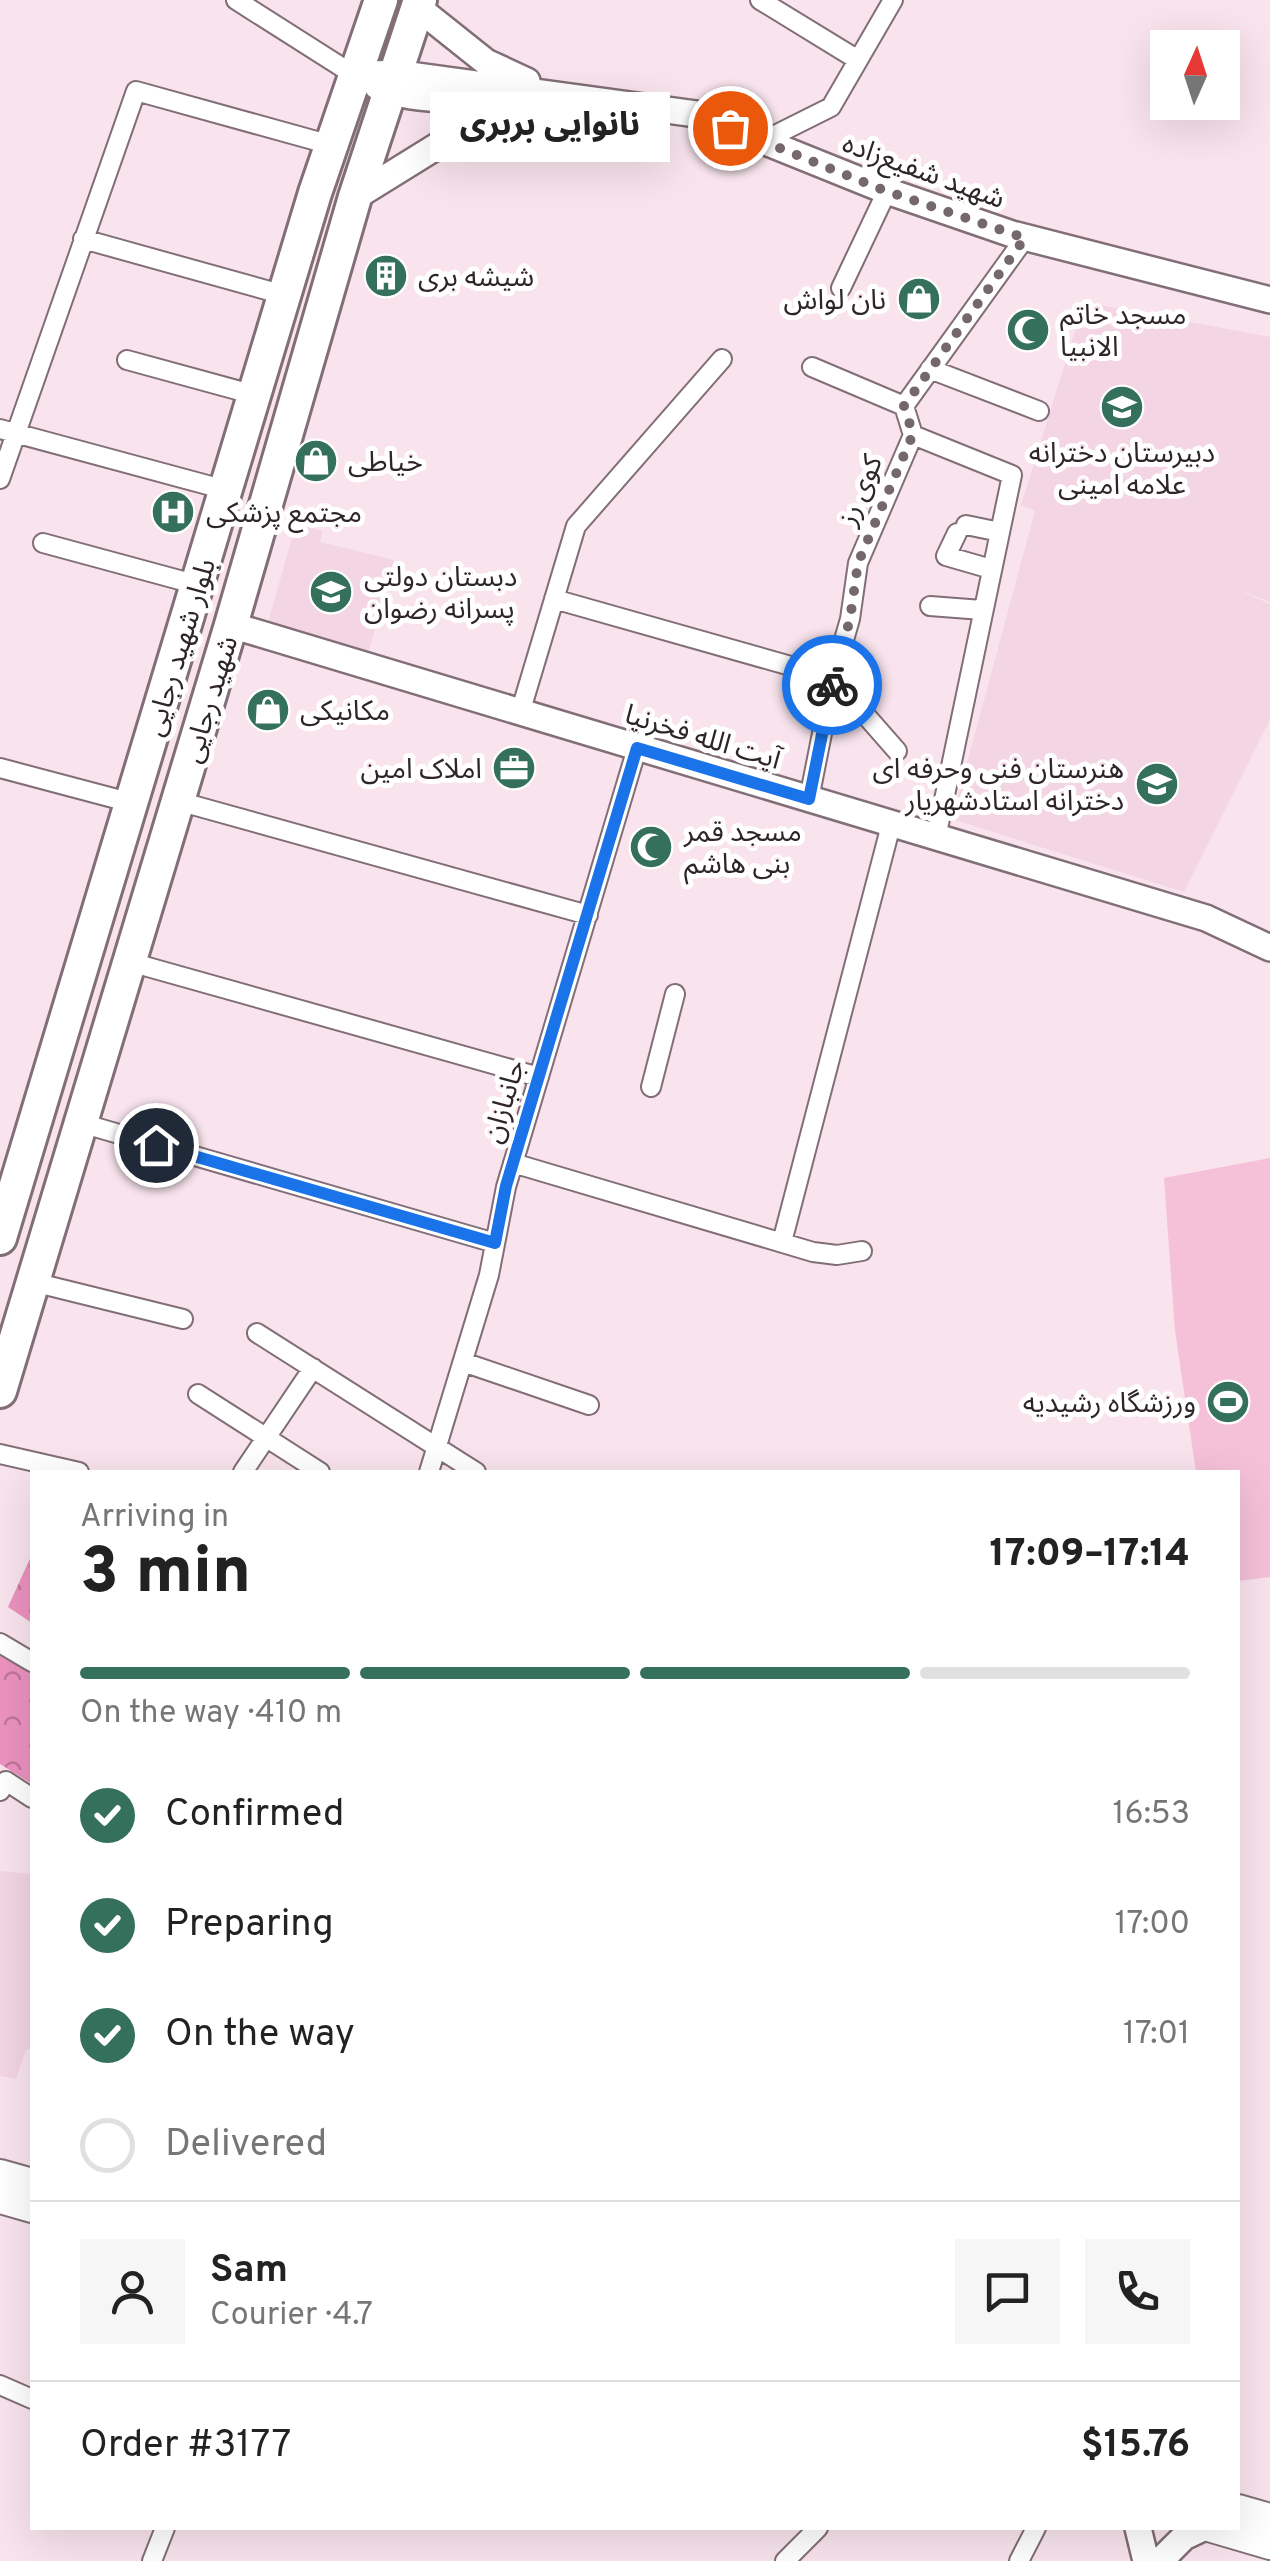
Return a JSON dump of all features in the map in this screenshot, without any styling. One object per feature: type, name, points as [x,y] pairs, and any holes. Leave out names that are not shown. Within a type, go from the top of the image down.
[{"type":"highway","name":"بلوار شهید رجایی","points":[[0,1238],[284,295],[381,0]]},
{"type":"highway","name":"شهید رجایی","points":[[0,1391],[231,626],[354,198],[418,4]]},
{"type":"main road","points":[[418,4],[486,62],[560,93]]},
{"type":"main road","points":[[354,75],[470,100],[560,93]]},
{"type":"main road","points":[[354,198],[468,128],[560,93]]},
{"type":"main road","name":"شهید شفیع‌زاده","points":[[560,93],[696,114],[886,191],[1025,238],[1270,300]]},
{"type":"main road","name":"آیت الله فخرنیا","points":[[231,626],[1206,918],[1270,948]]},
{"type":"main road","points":[[0,2174],[30,2182]]},
{"type":"main road","points":[[0,2199],[30,2207]]},
{"type":"main road","points":[[1240,2511],[1265,2539]]},
{"type":"main road","points":[[1138,2530],[1146,2561]]},
{"type":"main road","points":[[1160,2561],[1184,2537],[1199,2530]]},
{"type":"main road","points":[[1222,2530],[1265,2539]]},
{"type":"street","points":[[236,0],[354,75]]},
{"type":"street","points":[[760,0],[858,60]]},
{"type":"street","points":[[763,141],[831,107],[893,0]]},
{"type":"street","points":[[0,479],[8,432],[136,91],[331,145]]},
{"type":"street","points":[[841,288],[886,191]]},
{"type":"street","points":[[83,238],[284,295]]},
{"type":"street","points":[[812,368],[904,406],[1025,238]]},
{"type":"street","points":[[520,713],[576,526],[722,359]]},
{"type":"street","points":[[127,360],[254,395]]},
{"type":"street","points":[[930,369],[1039,411]]},
{"type":"street","name":"کوی رز","points":[[809,799],[833,678],[850,619],[858,563],[913,434],[904,406]]},
{"type":"street","points":[[8,432],[226,490]]},
{"type":"street","points":[[913,434],[1012,475],[936,838]]},
{"type":"street","points":[[992,569],[946,556],[962,529],[1000,532]]},
{"type":"street","points":[[43,543],[198,585]]},
{"type":"street","points":[[554,599],[833,678],[897,751]]},
{"type":"street","points":[[930,606],[982,610]]},
{"type":"street","name":"جانبازان","points":[[429,1470],[489,1275],[513,1163],[637,748]]},
{"type":"street","points":[[0,768],[132,803]]},
{"type":"street","points":[[178,801],[588,915]]},
{"type":"street","points":[[782,1242],[891,825]]},
{"type":"street","points":[[130,962],[539,1077]]},
{"type":"street","points":[[651,1087],[675,994]]},
{"type":"street","points":[[81,1123],[495,1243]]},
{"type":"street","points":[[513,1163],[812,1252],[862,1250]]},
{"type":"street","points":[[33,1282],[183,1318]]},
{"type":"street","points":[[257,1332],[473,1470]]},
{"type":"street","points":[[462,1362],[590,1405]]},
{"type":"street","points":[[244,1470],[313,1368]]},
{"type":"street","points":[[198,1394],[317,1470]]},
{"type":"street","points":[[0,1454],[70,1470]]},
{"type":"street","points":[[0,1643],[30,1661]]},
{"type":"street","points":[[0,1791],[6,1781],[30,1797]]},
{"type":"street","points":[[0,2385],[30,2398]]},
{"type":"street","points":[[152,2561],[164,2530]]},
{"type":"street","points":[[785,2561],[816,2530]]},
{"type":"street","points":[[1020,2561],[1035,2530]]},
{"type":"shaded area","points":[[1084,302],[1270,337],[1270,602],[1232,587],[1270,604],[1270,719],[1184,892],[952,819],[1035,511],[1021,505]]},
{"type":"shaded area","name":"دبستان دولتی پسرانه رضوان","points":[[296,523],[322,531],[320,542],[394,560],[369,651],[268,623]]},
{"type":"shaded area","name":"ورزشگاه رشیدیه","points":[[1270,1158],[1270,1577],[1240,1581],[1240,1470],[1196,1470],[1175,1331],[1164,1178]]},
{"type":"shaded area","points":[[0,1871],[30,1874],[30,2049],[26,2050],[16,2079],[0,2076]]},
{"type":"green space","points":[[30,1558],[30,1622],[8,1607]]},
{"type":"green space","points":[[0,1651],[30,1669],[30,1783],[0,1764]]},
{"type":"way so far","points":[[730,128],[886,191],[1025,238],[904,406],[913,434],[858,563],[850,619],[832,685]]},
{"type":"place","name":"نانوایی بربری","points":[[730,128]]},
{"type":"place","name":"شیشه بری","points":[[386,276]]},
{"type":"place","name":"نان لواش","points":[[919,299]]},
{"type":"place","name":"مسجد خاتم الانبیا","points":[[1028,330]]},
{"type":"place","name":"دبیرستان دخترانه علامه امینی","points":[[1122,407]]},
{"type":"place","name":"خیاطی","points":[[316,461]]},
{"type":"place","name":"مجتمع پزشکی","points":[[173,512]]},
{"type":"place","name":"دبستان دولتی پسرانه رضوان","points":[[331,592]]},
{"type":"place","name":"مکانیکی","points":[[268,710]]},
{"type":"place","name":"املاک امین","points":[[514,768]]},
{"type":"place","name":"هنرستان فنی وحرفه ای دخترانه استادشهریار","points":[[1157,784]]},
{"type":"place","name":"مسجد قمر بنی هاشم","points":[[651,847]]},
{"type":"place","name":"ورزشگاه رشیدیه","points":[[1228,1402]]},
{"type":"route","points":[[156,1145],[495,1243],[506,1186],[637,748],[809,799],[832,685]]}]
